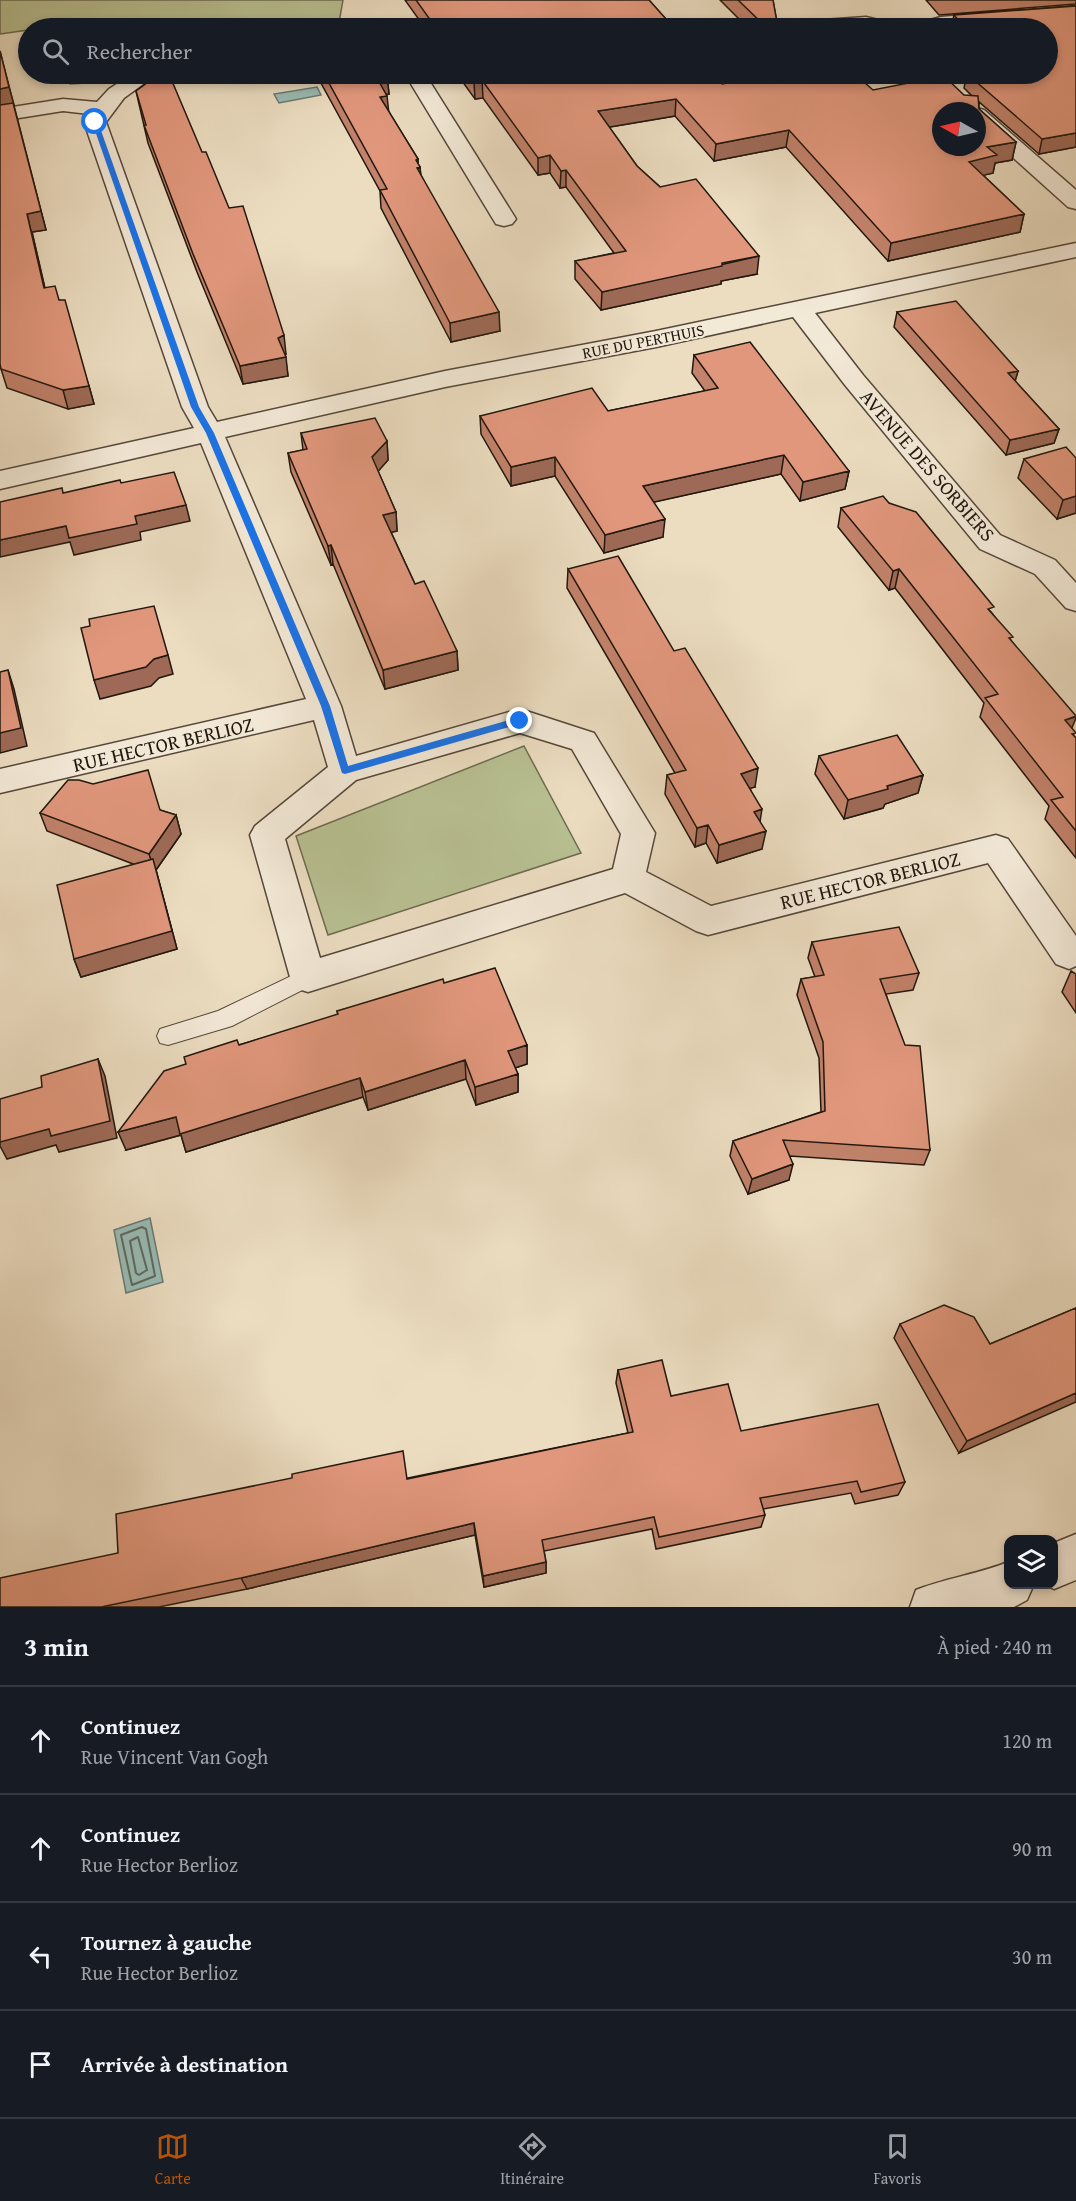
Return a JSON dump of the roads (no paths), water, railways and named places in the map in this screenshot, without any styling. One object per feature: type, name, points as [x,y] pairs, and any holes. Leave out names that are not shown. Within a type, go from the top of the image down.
[{"type":"street","points":[[848,7],[860,18]]},
{"type":"street","points":[[1002,18],[1076,12]]},
{"type":"street","points":[[132,84],[112,97],[101,109],[95,122],[195,407],[210,433],[325,706],[345,771]]},
{"type":"street","points":[[422,84],[504,219]]},
{"type":"street","points":[[0,115],[63,105],[101,109]]},
{"type":"street","points":[[986,122],[1076,202]]},
{"type":"street","name":"RUE DU PERTHUIS","points":[[0,480],[445,379],[656,339],[1076,250]]},
{"type":"street","name":"AVENUE DES SORBIERS","points":[[799,309],[854,380],[990,542],[1045,567],[1076,601]]},
{"type":"street","name":"RUE HECTOR BERLIOZ","points":[[0,781],[325,706]]},
{"type":"street","points":[[520,721],[583,741],[638,832],[628,878],[308,977],[267,836],[345,771],[520,721]]},
{"type":"street","name":"RUE HECTOR BERLIOZ","points":[[628,878],[708,921],[996,848],[1069,954]]},
{"type":"street","points":[[1058,1564],[1076,1557]]},
{"type":"street","points":[[933,1607],[1004,1588]]},
{"type":"lane","points":[[168,1036],[224,1019],[308,977]]},
{"type":"water","points":[[317,87],[321,95],[279,103],[274,94]]},
{"type":"water","points":[[150,1218],[163,1282],[126,1293],[114,1230]]}]
